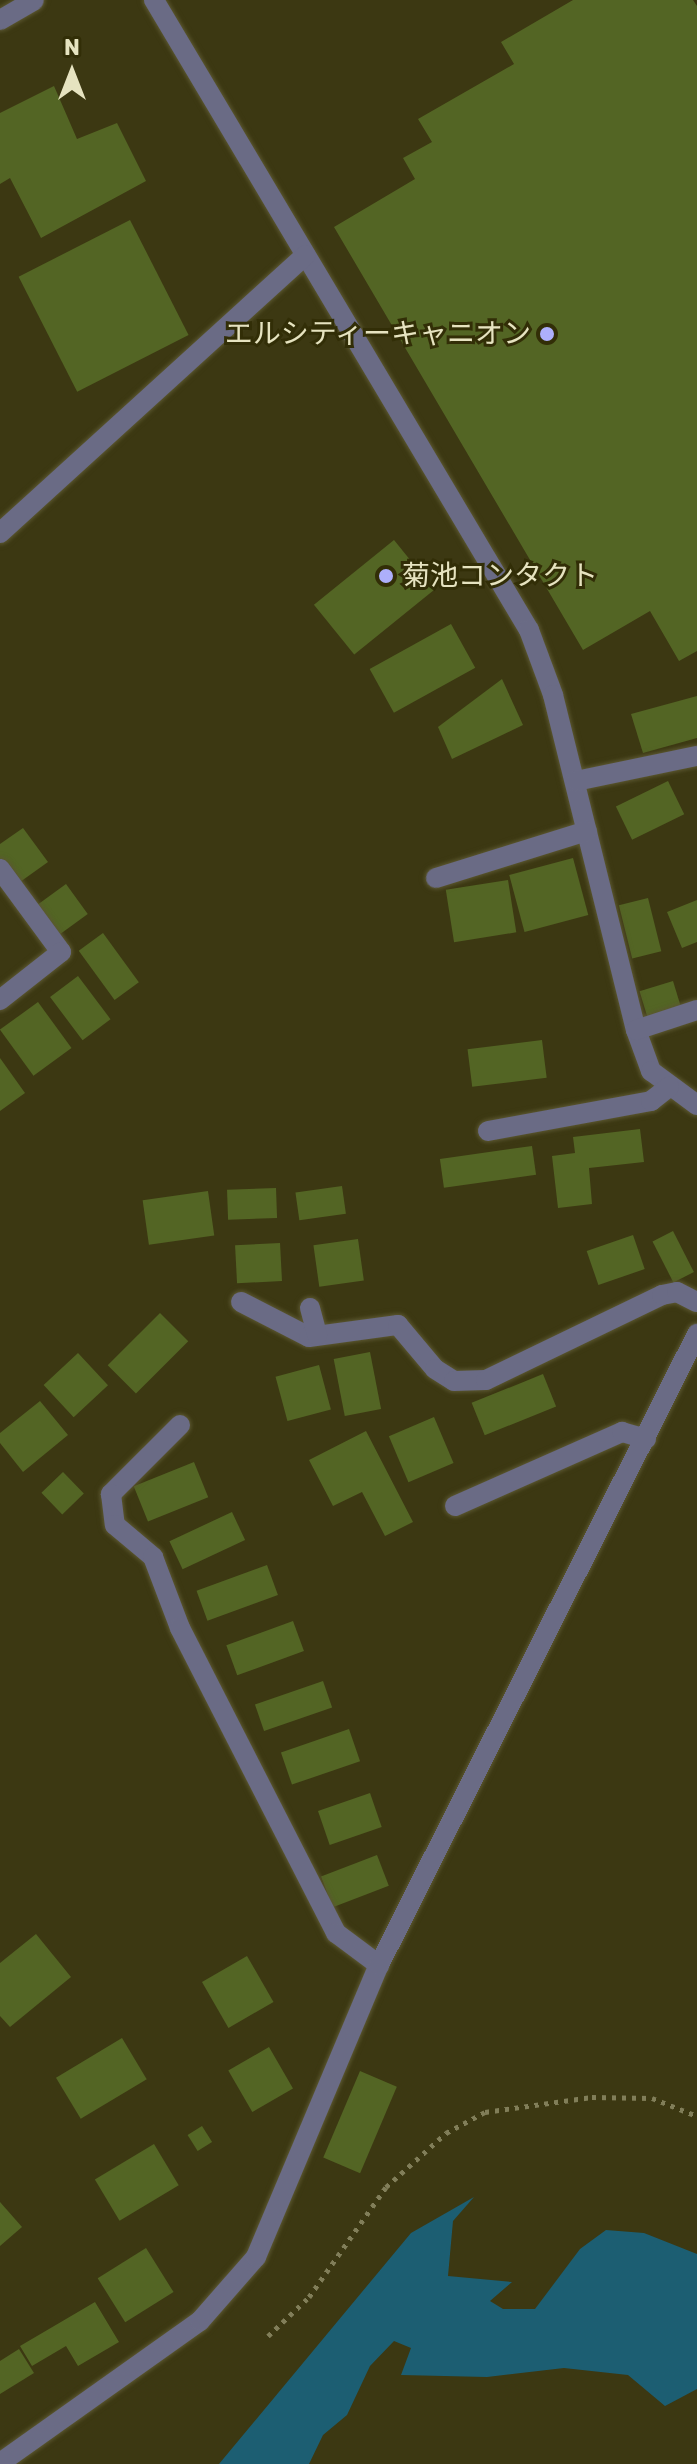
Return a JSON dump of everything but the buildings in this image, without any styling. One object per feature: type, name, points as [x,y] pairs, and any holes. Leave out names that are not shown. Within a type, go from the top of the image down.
[{"type":"street","points":[[0,20],[34,0]]},
{"type":"street","points":[[154,0],[529,630],[576,781],[636,1030],[651,1071],[697,1105]]},
{"type":"street","points":[[0,533],[305,255]]},
{"type":"street","points":[[576,781],[697,756]]},
{"type":"street","points":[[436,878],[587,831]]},
{"type":"street","points":[[0,869],[61,952],[0,1000]]},
{"type":"street","points":[[636,1030],[697,1010]]},
{"type":"street","points":[[488,1131],[651,1101],[669,1087]]},
{"type":"street","points":[[241,1302],[292,1331],[317,1335],[398,1325],[435,1369],[454,1381],[486,1380],[662,1295],[677,1292],[697,1302]]},
{"type":"street","points":[[310,1308],[317,1335]]},
{"type":"street","points":[[0,2463],[131,2373],[230,2291],[279,2210],[379,1965],[697,1334]]},
{"type":"street","points":[[180,1425],[111,1494],[115,1525],[153,1557],[180,1628],[336,1933],[379,1965]]},
{"type":"street","points":[[455,1506],[622,1432],[646,1439]]},
{"type":"path","points":[[268,2336],[309,2297],[386,2187],[446,2133],[485,2112],[592,2097],[652,2098],[697,2116]]},
{"type":"water","points":[[474,2197],[453,2221],[448,2276],[512,2282],[490,2301],[503,2309],[535,2309],[580,2249],[606,2230],[644,2233],[697,2254],[697,2389],[665,2406],[628,2375],[564,2368],[487,2377],[401,2375],[411,2348],[394,2341],[370,2366],[347,2415],[323,2435],[309,2464],[219,2464],[411,2233]]},
{"type":"place","name":"エルシティーキャニオン","points":[[547,334]]},
{"type":"place","name":"菊池コンタクト","points":[[386,576]]}]
